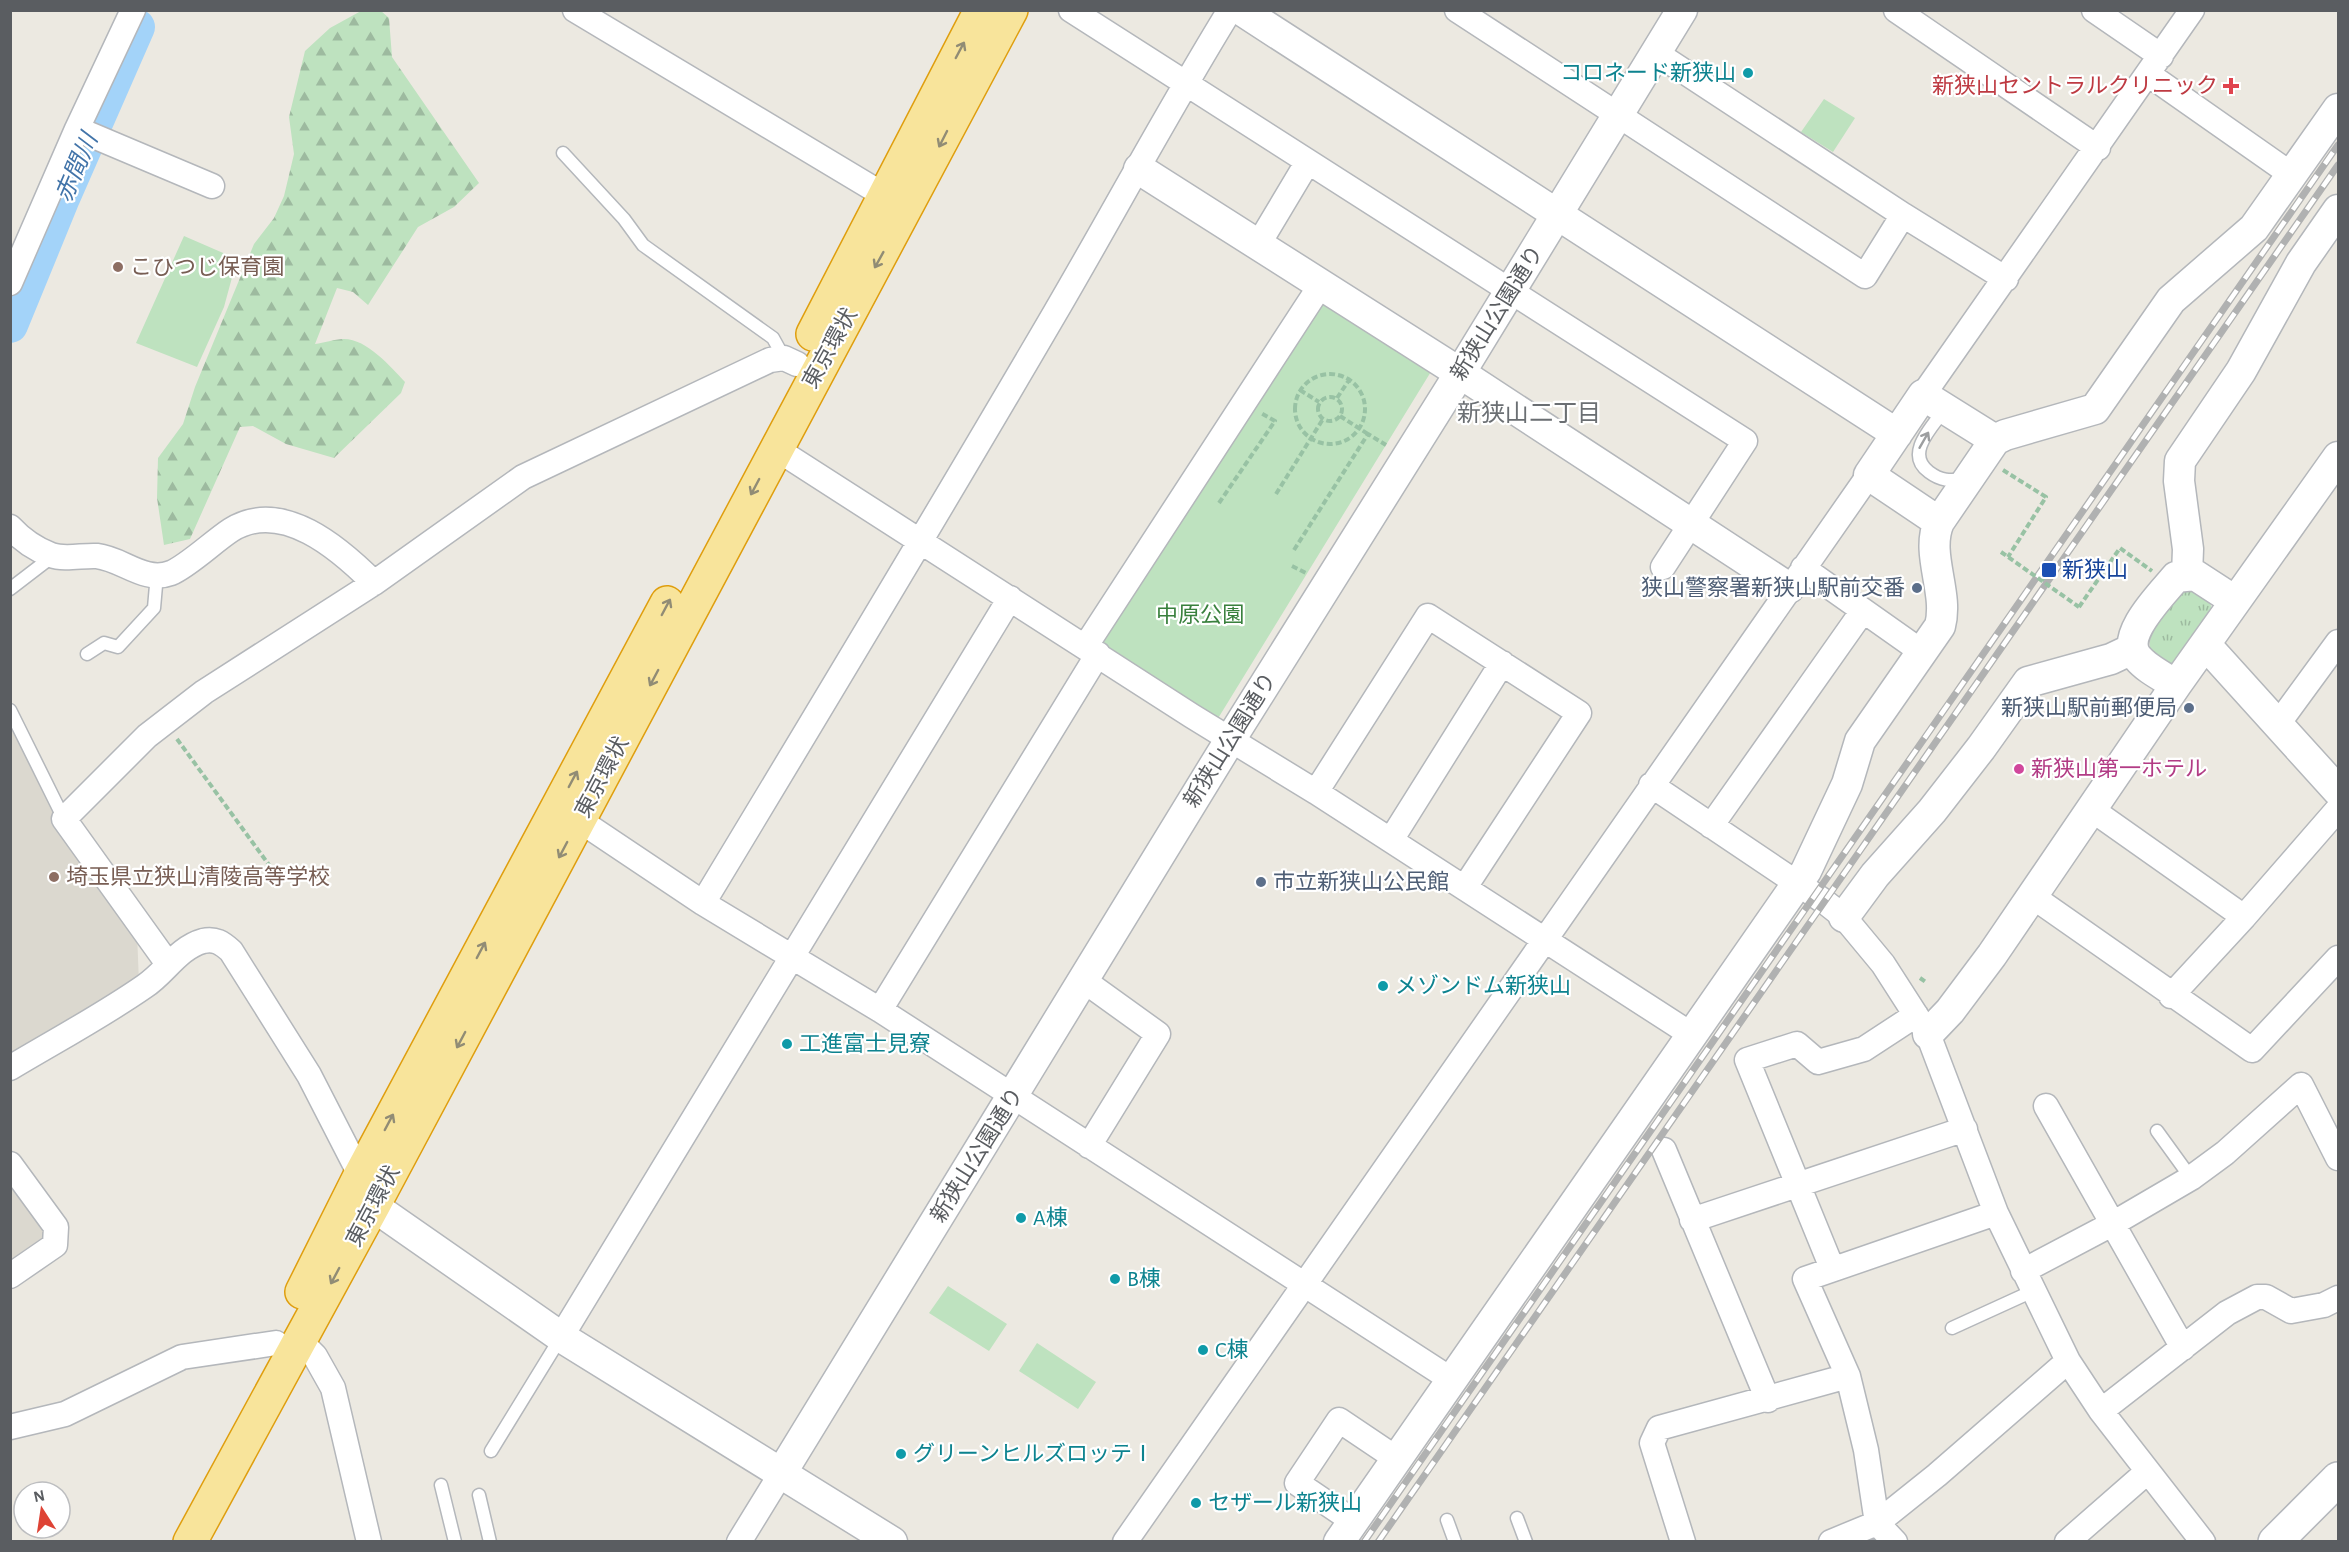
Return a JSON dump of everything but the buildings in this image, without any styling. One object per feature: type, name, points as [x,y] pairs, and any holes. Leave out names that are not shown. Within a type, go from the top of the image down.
[{"type":"highway","name":"東京環状","points":[[168,1542],[373,1206],[579,820],[776,448],[896,203],[981,10]]},
{"type":"highway","name":"東京環状","points":[[190,1542],[288,1342],[361,1174],[791,361],[896,203],[1011,10]]},
{"type":"main road","points":[[2275,1542],[2338,1479]]},
{"type":"street","points":[[12,274],[85,133],[133,10]]},
{"type":"street","points":[[575,10],[896,203]]},
{"type":"street","points":[[1071,10],[1745,441],[1664,567]]},
{"type":"street","points":[[703,903],[921,542],[1139,169],[1184,84],[1230,10]]},
{"type":"street","points":[[1241,10],[1556,216],[1897,434]]},
{"type":"street","points":[[1457,10],[1865,276],[1903,215]]},
{"type":"street","points":[[1896,10],[2098,148]]},
{"type":"street","points":[[2094,10],[2155,65],[2292,175]]},
{"type":"street","points":[[1125,1542],[1897,434],[1934,402],[2006,279],[2192,10]]},
{"type":"street","name":"新狭山公園通り","points":[[782,1472],[1230,740],[1460,373],[1680,11]]},
{"type":"street","points":[[1656,53],[1903,215],[2006,279]]},
{"type":"street","points":[[1397,1459],[1339,1420],[1298,1483],[1346,1531],[1397,1459],[1797,884],[1822,839],[1847,784],[1860,741],[1940,626],[1944,610],[1934,537],[1939,522],[1995,441],[2005,435],[2095,409],[2171,300],[2254,228],[2338,109]]},
{"type":"street","points":[[85,133],[212,186]]},
{"type":"street","points":[[1258,245],[1307,163]]},
{"type":"street","points":[[1139,169],[1460,373],[1691,524],[1862,612],[1922,652]]},
{"type":"street","points":[[2187,575],[2188,549],[2179,481],[2180,461],[2241,371],[2301,263],[2338,210]]},
{"type":"street","points":[[880,1010],[1091,651],[1320,286]]},
{"type":"street","points":[[168,964],[64,819],[165,721],[214,686],[374,583],[524,477],[759,365],[791,361]]},
{"type":"street","points":[[1934,402],[1995,441]]},
{"type":"street","points":[[776,448],[1230,740],[1465,887],[1692,1035]]},
{"type":"street","points":[[1832,1268],[1748,1060],[1797,1044],[1818,1062],[1864,1049],[1950,1011],[2235,601],[2336,466]]},
{"type":"street","points":[[1869,475],[1939,522]]},
{"type":"street","points":[[10,527],[23,540],[53,556],[98,556],[121,562],[141,574],[157,574],[170,573],[233,529],[261,520],[308,530],[347,556],[374,583]]},
{"type":"street","points":[[2176,685],[2137,658],[2132,649],[2134,632],[2176,577],[2196,575],[2235,601]]},
{"type":"street","points":[[561,1337],[1010,598]]},
{"type":"street","points":[[1711,826],[1862,612]]},
{"type":"street","points":[[1316,792],[1428,616],[1502,663],[1580,713],[1465,887]]},
{"type":"street","points":[[2278,724],[2338,642]]},
{"type":"street","points":[[2205,644],[2338,791]]},
{"type":"street","points":[[1844,917],[1875,875],[1932,811],[1981,748],[2025,685],[2111,659],[2132,649]]},
{"type":"street","points":[[1391,840],[1502,663]]},
{"type":"street","points":[[1651,785],[1844,917],[1883,964],[1922,1025],[1965,1129],[1996,1213],[2068,1361],[2101,1411],[2203,1542]]},
{"type":"street","points":[[2091,809],[2244,917]]},
{"type":"street","points":[[2171,996],[2244,917],[2338,809]]},
{"type":"street","points":[[579,820],[703,903],[880,1010],[1452,1380]]},
{"type":"street","points":[[2032,896],[2171,996],[2252,1050],[2338,958]]},
{"type":"street","points":[[10,1068],[147,985],[168,964],[200,942],[210,940],[222,942],[231,951],[309,1075],[341,1143],[361,1174],[373,1206],[561,1337],[782,1472],[881,1539]]},
{"type":"street","points":[[1083,980],[1158,1034],[1089,1146]]},
{"type":"street","points":[[2028,1281],[2114,1223],[2191,1178],[2225,1154],[2301,1085],[2338,1158]]},
{"type":"street","points":[[2046,1106],[2182,1347]]},
{"type":"street","points":[[1692,1220],[1965,1129]]},
{"type":"street","points":[[1664,1150],[1767,1400]]},
{"type":"street","points":[[10,1164],[56,1227],[55,1245],[10,1276]]},
{"type":"street","points":[[1895,1542],[1877,1523],[1866,1450],[1848,1376],[1805,1279],[1996,1213]]},
{"type":"street","points":[[2101,1411],[2227,1313],[2257,1297],[2266,1297],[2291,1311],[2324,1305],[2338,1298]]},
{"type":"street","points":[[10,1427],[65,1414],[182,1357],[288,1342],[315,1356],[333,1388],[369,1542]]},
{"type":"street","points":[[1831,1542],[1877,1523],[1937,1476],[2068,1361]]},
{"type":"street","points":[[1683,1542],[1652,1443],[1659,1428],[1848,1376]]},
{"type":"street","points":[[739,1542],[782,1472]]},
{"type":"street","points":[[2067,1542],[2147,1472]]},
{"type":"lane","points":[[562,153],[624,219],[644,245],[773,338],[791,361]]},
{"type":"lane","points":[[1934,402],[1918,460],[1924,469],[1937,478],[1947,481],[1968,479]]},
{"type":"lane","points":[[10,589],[53,556]]},
{"type":"lane","points":[[87,654],[104,643],[118,647],[154,608],[157,574]]},
{"type":"lane","points":[[10,710],[64,819]]},
{"type":"lane","points":[[2157,1131],[2191,1178]]},
{"type":"lane","points":[[1952,1328],[2028,1281]]},
{"type":"lane","points":[[491,1451],[561,1337]]},
{"type":"lane","points":[[441,1485],[455,1542]]},
{"type":"lane","points":[[479,1495],[490,1542]]},
{"type":"lane","points":[[1517,1518],[1526,1542]]},
{"type":"lane","points":[[1447,1520],[1455,1542]]},
{"type":"path","points":[[1332,374],[1349,380],[1356,386],[1365,402],[1364,421],[1360,429],[1346,441],[1337,444],[1328,445],[1310,439],[1299,428],[1294,412],[1300,390],[1314,377],[1323,375],[1332,374]]},
{"type":"path","points":[[1336,398],[1349,380]]},
{"type":"path","points":[[1300,390],[1319,402]]},
{"type":"path","points":[[1327,397],[1336,398],[1342,406],[1340,416],[1332,421],[1323,419],[1318,411],[1319,402],[1327,397]]},
{"type":"path","points":[[1219,503],[1275,421],[1252,407]]},
{"type":"path","points":[[1340,416],[1390,448]]},
{"type":"path","points":[[1276,494],[1323,419]]},
{"type":"path","points":[[1294,550],[1368,434]]},
{"type":"path","points":[[2003,470],[2046,497],[2008,556]]},
{"type":"path","points":[[2001,552],[2079,607],[2120,548],[2154,572]]},
{"type":"path","points":[[2042,581],[2046,575]]},
{"type":"path","points":[[165,721],[272,869]]},
{"type":"shaded area","name":"埼玉県立狭山清陵高等学校","points":[[10,725],[58,821],[137,933],[139,983],[10,1063]]},
{"type":"shaded area","points":[[10,1174],[51,1229],[50,1242],[10,1269]]},
{"type":"green space","points":[[361,11],[381,11],[389,18],[392,57],[479,183],[454,207],[418,227],[368,305],[353,292],[337,288],[315,344],[344,339],[353,340],[370,349],[405,382],[401,393],[334,458],[286,444],[253,426],[240,427],[190,539],[164,545],[157,498],[158,458],[183,424],[195,387],[254,244],[274,218],[284,196],[294,154],[289,117],[305,51],[330,28]]},
{"type":"green space","points":[[1824,99],[1855,118],[1833,152],[1801,132]]},
{"type":"green space","points":[[184,236],[237,259],[224,307],[197,367],[136,343]]},
{"type":"green space","name":"中原公園","points":[[1325,304],[1432,370],[1217,720],[1105,649],[1102,636],[1318,305]]},
{"type":"green space","points":[[2193,590],[2209,599],[2213,613],[2174,663],[2165,662],[2151,652],[2152,635],[2161,615],[2174,598],[2181,592]]},
{"type":"green space","points":[[948,1286],[1007,1324],[989,1351],[929,1313]]},
{"type":"green space","points":[[1037,1343],[1096,1382],[1078,1409],[1019,1371]]},
{"type":"waterway","name":"赤間川","points":[[10,325],[62,198],[137,27]]},
{"type":"railway","points":[[1364,1542],[2338,145]]},
{"type":"railway","points":[[1378,1542],[2338,165]]},
{"type":"place","name":"コロネード新狭山","points":[[1748,73]]},
{"type":"place","name":"新狭山セントラルクリニック","points":[[2231,86]]},
{"type":"place","name":"こひつじ保育園","points":[[118,267]]},
{"type":"place","name":"新狭山","points":[[2049,570]]},
{"type":"place","name":"狭山警察署新狭山駅前交番","points":[[1917,588]]},
{"type":"place","name":"新狭山駅前郵便局","points":[[2189,708]]},
{"type":"place","name":"新狭山第一ホテル","points":[[2019,769]]},
{"type":"place","name":"埼玉県立狭山清陵高等学校","points":[[54,877]]},
{"type":"place","name":"市立新狭山公民館","points":[[1261,882]]},
{"type":"place","name":"メゾンドム新狭山","points":[[1383,986]]},
{"type":"place","name":"工進富士見寮","points":[[787,1044]]},
{"type":"place","name":"A棟","points":[[1021,1218]]},
{"type":"place","name":"B棟","points":[[1115,1279]]},
{"type":"place","name":"C棟","points":[[1203,1350]]},
{"type":"place","name":"グリーンヒルズロッテⅠ","points":[[901,1454]]},
{"type":"place","name":"セザール新狭山","points":[[1196,1503]]},
{"type":"district","name":"新狭山二丁目","points":[[1529,414]]}]
